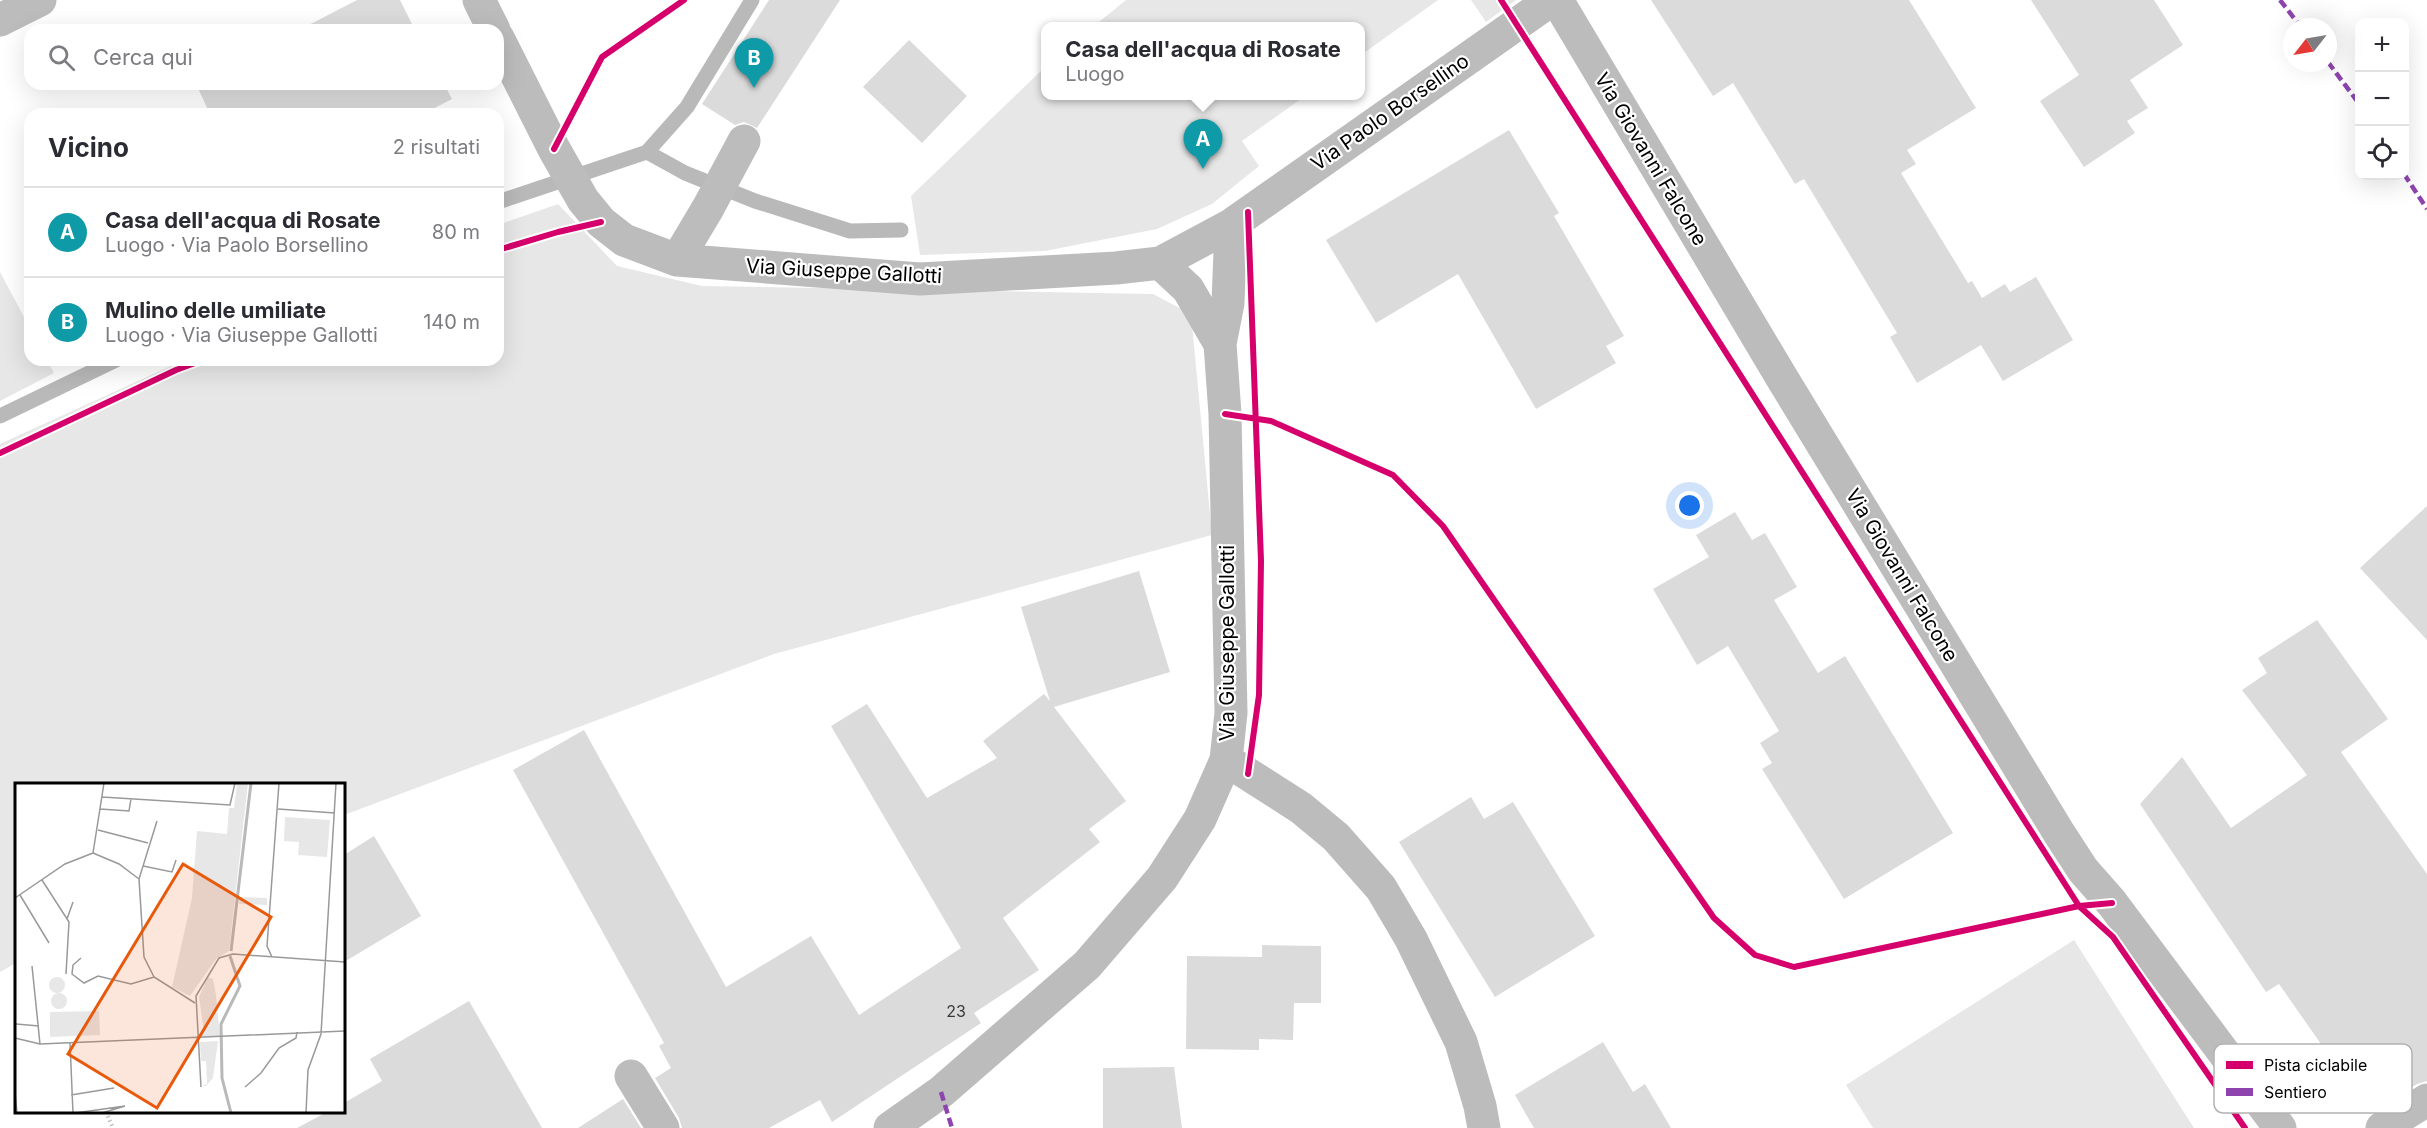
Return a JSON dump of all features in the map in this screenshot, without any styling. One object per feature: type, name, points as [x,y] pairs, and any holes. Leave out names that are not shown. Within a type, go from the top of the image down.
[{"type":"street","points":[[0,20],[40,0]]},
{"type":"street","points":[[479,0],[491,24]]},
{"type":"street","name":"Via Paolo Borsellino","points":[[1231,225],[1551,0]]},
{"type":"street","name":"Via Giovanni Falcone","points":[[1557,0],[1776,368],[2059,833],[2083,870],[2112,903],[2217,1044]]},
{"type":"street","name":"Via Giuseppe Gallotti","points":[[504,50],[554,149],[584,200],[601,222],[624,240],[677,260],[920,279],[1116,268],[1160,263],[1231,225]]},
{"type":"street","points":[[677,260],[736,154]]},
{"type":"street","name":"Via Giuseppe Gallotti","points":[[890,1128],[941,1092],[1087,965],[1162,878],[1200,819],[1226,760],[1231,713],[1225,414],[1220,344],[1228,303],[1231,225]]},
{"type":"street","name":"Via Giuseppe Gallotti","points":[[1160,263],[1188,289],[1220,344]]},
{"type":"street","points":[[1226,760],[1301,808],[1336,837],[1381,888],[1412,939],[1461,1042],[1480,1106],[1484,1128]]},
{"type":"street","points":[[631,1076],[663,1128]]},
{"type":"street","points":[[2412,1109],[2427,1100]]},
{"type":"street","name":"Via Giovanni Falcone","points":[[2269,1113],[2280,1128]]},
{"type":"street","points":[[2382,1128],[2406,1113]]},
{"type":"path","points":[[106,1113],[113,1128]]},
{"type":"shaded area","points":[[1126,0],[1438,0],[1365,52],[1365,22],[1099,22]]},
{"type":"shaded area","points":[[1471,0],[1516,0],[1486,22]]},
{"type":"shaded area","points":[[1041,71],[1041,100],[1299,100],[1242,141],[1259,166],[1212,204],[1157,229],[1045,251],[920,255],[911,196]]},
{"type":"shaded area","points":[[558,204],[617,266],[702,286],[1153,294],[1191,314],[1212,535],[774,654],[345,815],[345,783],[15,783],[15,964],[0,972],[0,444],[171,366],[504,366],[504,223]]},
{"type":"shaded area","points":[[0,272],[24,317],[24,366],[50,366],[54,373],[0,401]]},
{"type":"shaded area","points":[[2074,940],[2194,1128],[1873,1128],[1846,1085]]},
{"type":"building","points":[[357,0],[400,0],[412,24],[311,24]]},
{"type":"building","points":[[769,0],[840,0],[757,128],[744,122],[735,125],[702,104]]},
{"type":"building","points":[[1651,0],[1909,0],[1976,108],[1907,150],[1916,164],[1901,173],[1968,283],[1972,281],[1982,298],[2005,284],[2010,292],[2036,277],[2073,340],[2003,381],[1981,345],[1917,383],[1890,337],[1897,333],[1804,179],[1795,184],[1733,83],[1713,96]]},
{"type":"building","points":[[2031,0],[2154,0],[2183,45],[2130,80],[2148,108],[2127,121],[2135,133],[2084,167],[2040,101],[2079,75]]},
{"type":"building","points":[[909,40],[967,96],[922,143],[863,87]]},
{"type":"building","points":[[199,90],[447,90],[452,99],[435,108],[207,108]]},
{"type":"building","points":[[1509,130],[1559,213],[1554,216],[1624,336],[1606,346],[1616,363],[1536,409],[1458,274],[1376,323],[1326,240]]},
{"type":"building","points":[[2427,506],[2427,640],[2360,568]]},
{"type":"building","points":[[1735,512],[1752,540],[1765,533],[1797,587],[1774,600],[1818,673],[1845,656],[1953,833],[1844,899],[1762,769],[1772,763],[1760,743],[1779,731],[1728,646],[1697,665],[1653,589],[1709,557],[1696,535]]},
{"type":"building","points":[[1139,571],[1170,672],[1054,707],[1126,801],[1089,829],[1100,842],[1003,918],[1039,970],[974,1013],[981,1023],[832,1122],[820,1100],[769,1128],[682,1128],[679,1118],[655,1078],[671,1068],[659,1046],[664,1043],[513,770],[584,730],[726,987],[811,936],[859,1015],[961,948],[831,726],[867,704],[927,798],[997,758],[983,741],[1044,694],[1050,701],[1021,607]]},
{"type":"building","points":[[2317,620],[2388,719],[2341,752],[2427,874],[2427,1081],[2412,1087],[2412,1044],[2321,1044],[2279,984],[2266,992],[2140,804],[2182,757],[2231,828],[2307,775],[2242,690],[2267,673],[2258,658]]},
{"type":"building","points":[[1471,797],[1484,819],[1513,802],[1595,936],[1495,997],[1399,842]]},
{"type":"building","points":[[374,836],[421,916],[345,961],[345,854]]},
{"type":"building","points":[[1262,945],[1321,946],[1321,1003],[1294,1003],[1293,1040],[1259,1039],[1259,1050],[1186,1049],[1187,956],[1262,957]]},
{"type":"building","points":[[469,1001],[542,1128],[297,1128],[325,1113],[345,1113],[345,1102],[382,1081],[370,1059]]},
{"type":"building","points":[[1603,1042],[1633,1092],[1645,1084],[1671,1128],[1534,1128],[1515,1095]]},
{"type":"building","points":[[1174,1067],[1182,1128],[1103,1128],[1103,1068]]},
{"type":"building","points":[[623,1099],[641,1128],[578,1128]]},
{"type":"waterway","points":[[504,200],[647,152],[687,107],[752,0]]},
{"type":"waterway","points":[[647,152],[685,173],[755,201],[850,231],[901,230]]},
{"type":"waterway","points":[[0,416],[104,366]]},
{"type":"marked path","points":[[2280,0],[2294,18]]},
{"type":"marked path","points":[[2335,72],[2355,98]]},
{"type":"marked path","points":[[2408,180],[2427,209]]},
{"type":"marked path","points":[[941,1092],[952,1128]]},
{"type":"cycle path","points":[[554,149],[602,57],[684,0]]},
{"type":"cycle path","points":[[1501,0],[2079,906],[2113,937],[2214,1083]]},
{"type":"cycle path","points":[[1248,212],[1261,561],[1259,695],[1248,774]]},
{"type":"cycle path","points":[[504,248],[601,222]]},
{"type":"cycle path","points":[[0,453],[187,366]]},
{"type":"cycle path","points":[[1225,414],[1271,421],[1393,475],[1443,526],[1714,918],[1755,955],[1794,967],[2079,906],[2112,903]]},
{"type":"cycle path","points":[[2235,1113],[2245,1128]]},
{"type":"place","name":"Mulino delle umiliate","points":[[754,88]]},
{"type":"place","name":"Casa dell'acqua di Rosate","points":[[1203,169]]}]
